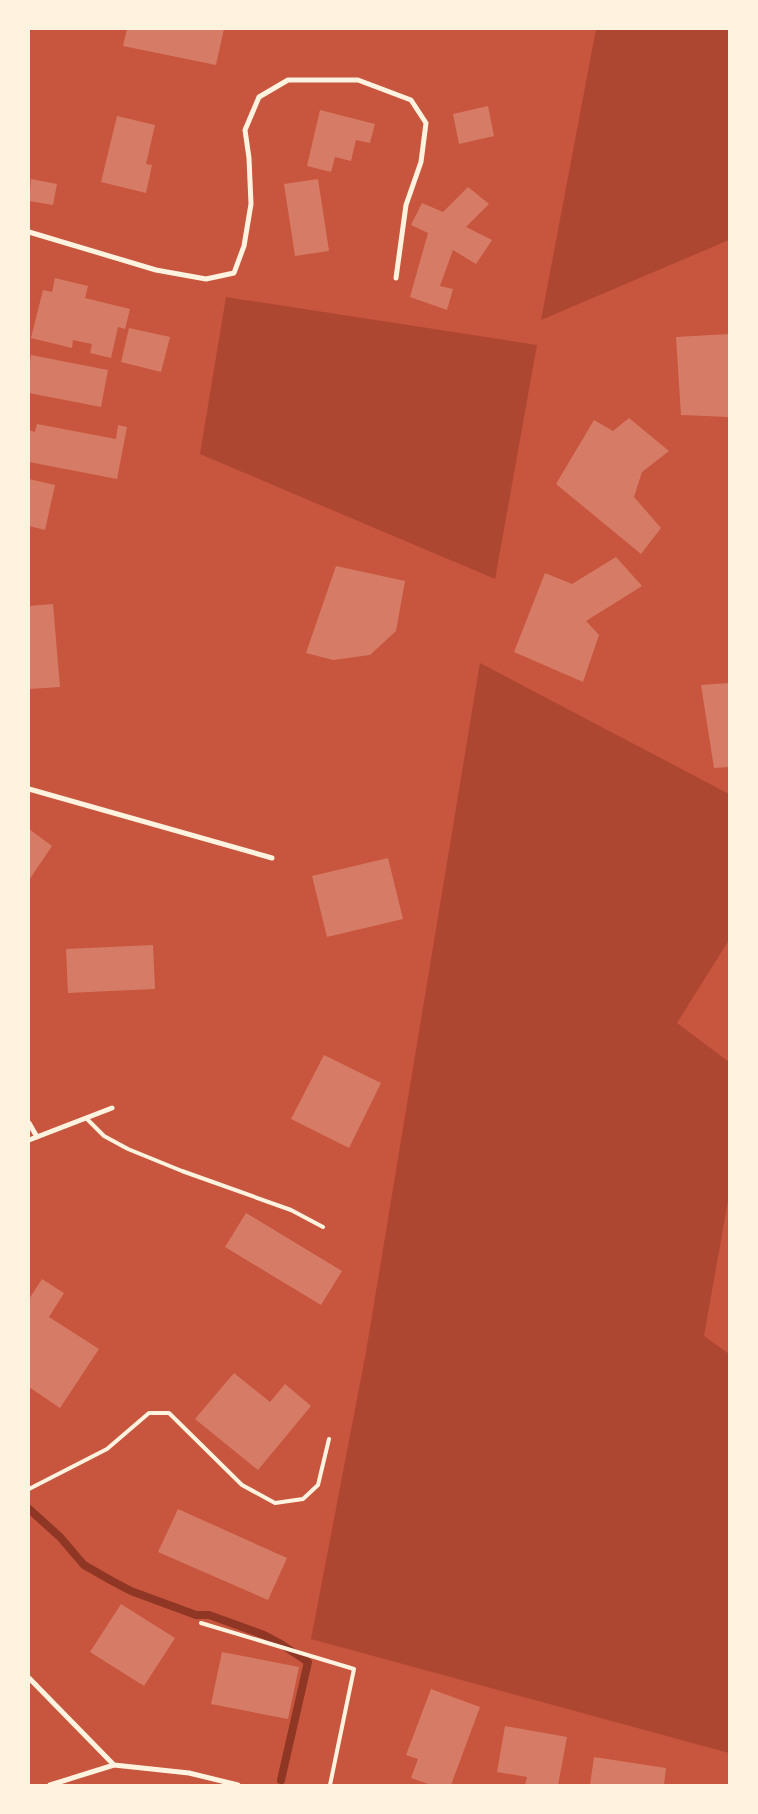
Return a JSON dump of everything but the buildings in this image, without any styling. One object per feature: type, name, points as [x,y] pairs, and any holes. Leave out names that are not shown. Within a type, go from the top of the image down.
[{"type":"street","points":[[29,232],[156,270],[206,279],[234,273],[244,246],[251,204],[249,158],[244,130],[259,97],[288,80],[358,80],[411,100],[426,122],[421,162],[406,206],[396,278]]},
{"type":"street","points":[[29,789],[272,858]]},
{"type":"street","points":[[29,1140],[112,1108]]},
{"type":"street","points":[[29,1123],[37,1137]]},
{"type":"street","points":[[29,1678],[114,1765]]},
{"type":"street","points":[[50,1785],[114,1765],[189,1773],[238,1785]]},
{"type":"lane","points":[[86,1118],[104,1136],[128,1149],[182,1171],[290,1210],[323,1227]]},
{"type":"lane","points":[[30,1489],[107,1449],[149,1414],[169,1412],[242,1485],[275,1503],[303,1499],[318,1485],[328,1439]]},
{"type":"lane","points":[[201,1623],[354,1669],[330,1785]]},
{"type":"shaded area","points":[[596,29],[729,29],[729,240],[541,320]]},
{"type":"shaded area","points":[[226,297],[537,345],[495,579],[200,454]]},
{"type":"shaded area","points":[[480,663],[729,794],[729,940],[677,1023],[729,1062],[729,1195],[704,1336],[729,1354],[729,1753],[311,1639],[366,1352]]},
{"type":"waterway","points":[[29,1509],[60,1537],[84,1565],[112,1581],[131,1591],[196,1615],[209,1615],[264,1635],[308,1662],[281,1780]]}]
